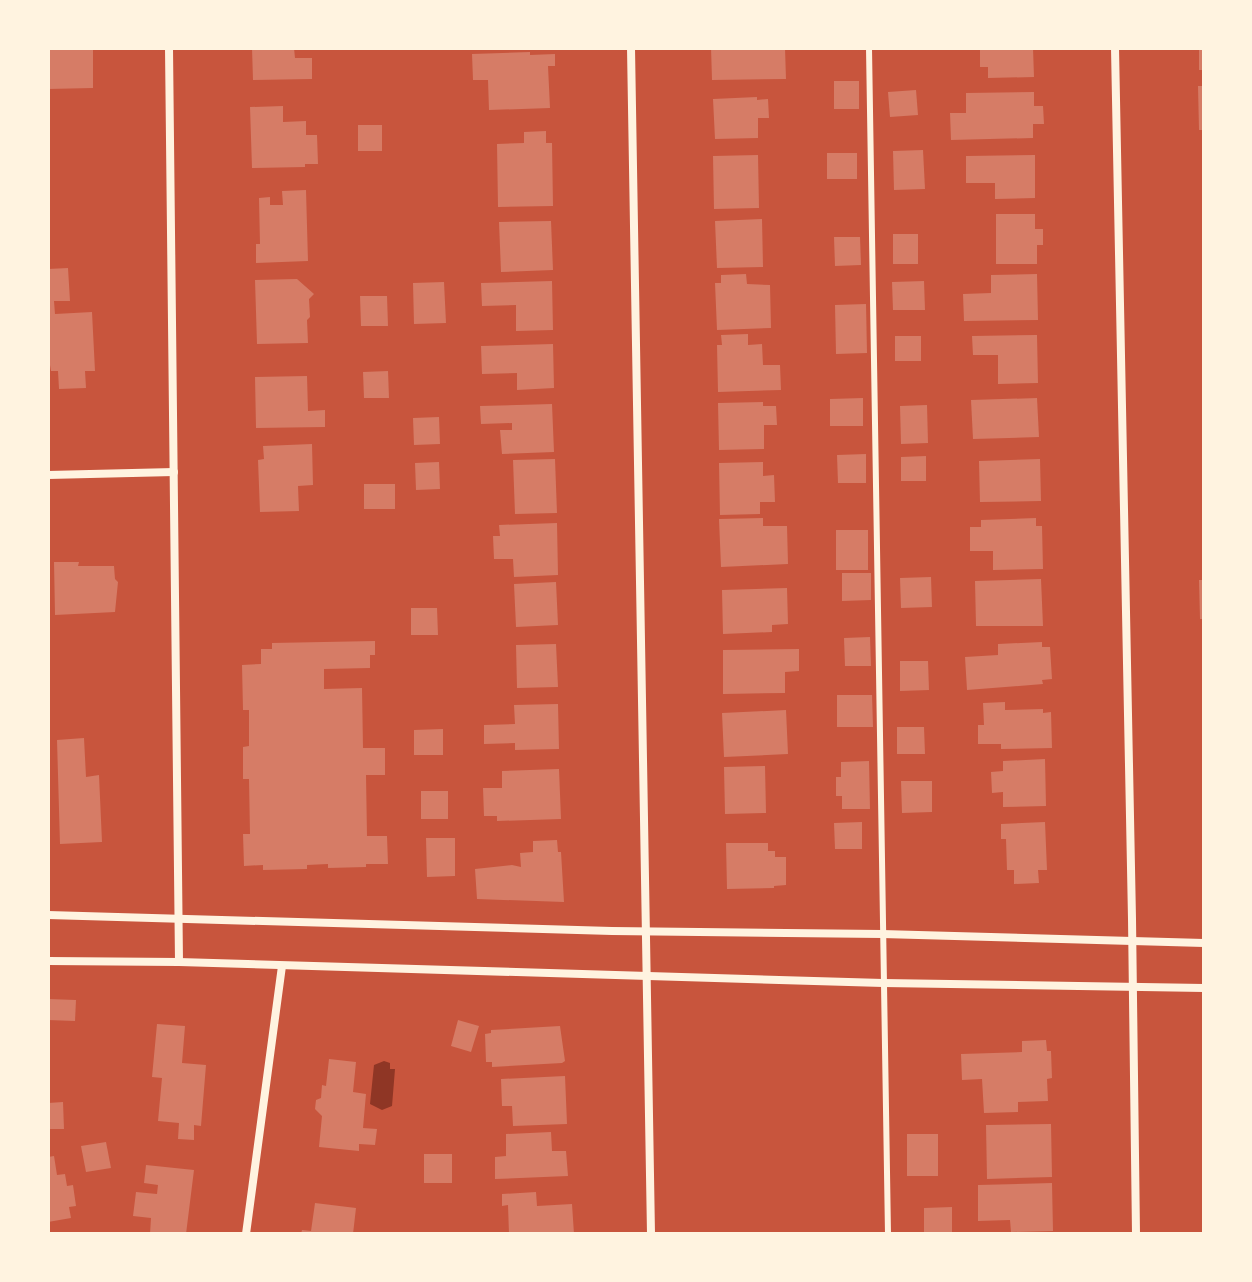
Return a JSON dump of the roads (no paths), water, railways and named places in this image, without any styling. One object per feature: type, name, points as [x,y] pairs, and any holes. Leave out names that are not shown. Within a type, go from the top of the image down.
[{"type":"street","points":[[169,48],[179,962]]},
{"type":"street","points":[[631,48],[651,1234]]},
{"type":"street","points":[[1115,48],[1136,1234]]},
{"type":"street","points":[[48,475],[174,472]]},
{"type":"street","points":[[48,915],[1204,943]]},
{"type":"street","points":[[48,961],[179,962],[883,983],[1204,988]]},
{"type":"street","points":[[246,1234],[282,966]]},
{"type":"lane","points":[[869,48],[888,1234]]}]
